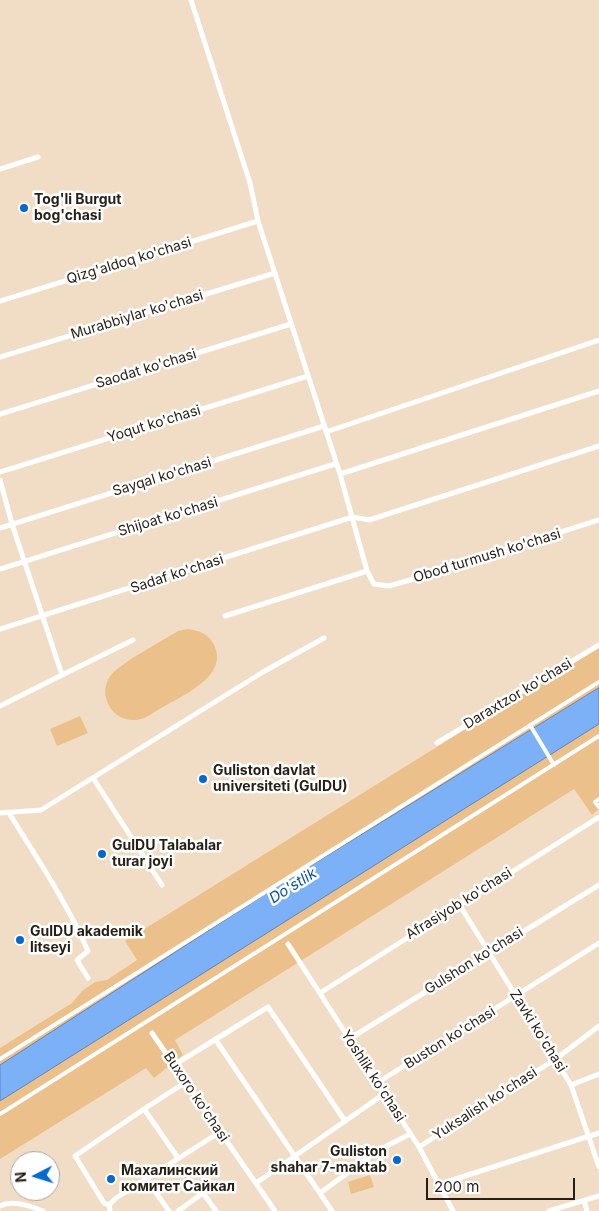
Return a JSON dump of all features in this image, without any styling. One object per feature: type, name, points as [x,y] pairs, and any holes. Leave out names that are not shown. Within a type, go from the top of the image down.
[{"type":"street","points":[[191,0],[250,183],[258,221],[340,474],[367,570],[226,616]]},
{"type":"street","points":[[0,169],[38,157]]},
{"type":"street","name":"Qizg'aldoq ko'chasi","points":[[0,301],[258,221]]},
{"type":"street","name":"Murabbiylar ko'chasi","points":[[0,357],[275,273]]},
{"type":"street","name":"Saodat ko'chasi","points":[[0,414],[291,324]]},
{"type":"street","points":[[325,429],[599,340]]},
{"type":"street","name":"Yoqut ko'chasi","points":[[0,472],[308,376]]},
{"type":"street","points":[[340,474],[599,392]]},
{"type":"street","name":"Sayqal ko'chasi","points":[[0,528],[325,429]]},
{"type":"street","points":[[353,517],[369,520],[599,446]]},
{"type":"street","name":"Shijoat ko'chasi","points":[[0,569],[336,464]]},
{"type":"street","points":[[0,480],[12,524],[62,675]]},
{"type":"street","name":"Sadaf ko'chasi","points":[[0,629],[353,517]]},
{"type":"street","name":"Obod turmush ko'chasi","points":[[367,570],[374,584],[389,586],[599,520]]},
{"type":"street","points":[[0,813],[41,810],[264,672],[324,638]]},
{"type":"street","points":[[0,706],[133,640]]},
{"type":"street","name":"Daraxtzor ko'chasi","points":[[437,743],[599,645]]},
{"type":"street","points":[[0,1059],[599,682]]},
{"type":"street","points":[[530,725],[554,765]]},
{"type":"street","points":[[0,1114],[599,736]]},
{"type":"street","points":[[93,778],[162,885]]},
{"type":"street","points":[[599,799],[596,802],[599,807]]},
{"type":"street","points":[[10,813],[42,865],[82,937],[88,951],[77,960],[88,978]]},
{"type":"street","name":"Afrasiyob ko'chasi","points":[[320,993],[599,817]]},
{"type":"street","name":"Gulshon ko'chasi","points":[[349,1039],[599,885]]},
{"type":"street","name":"Zavki ko'chasi","points":[[459,904],[572,1084],[599,1167]]},
{"type":"street","name":"Buston ko'chasi","points":[[377,1083],[599,943]]},
{"type":"street","name":"Yoshlik ko'chasi","points":[[288,944],[419,1147],[453,1211]]},
{"type":"street","points":[[174,1065],[268,1007],[345,1121]]},
{"type":"street","name":"Yuksalish ko'chasi","points":[[419,1147],[557,1058],[599,1026]]},
{"type":"street","name":"Buxoro ko'chasi","points":[[152,1033],[273,1210]]},
{"type":"street","points":[[215,1039],[332,1211]]},
{"type":"street","points":[[572,1084],[599,1074]]},
{"type":"street","points":[[186,1082],[75,1156],[104,1203],[110,1208],[146,1179],[220,1132]]},
{"type":"street","points":[[256,1183],[384,1094]]},
{"type":"street","points":[[144,1109],[178,1158]]},
{"type":"street","points":[[440,1184],[599,1133]]},
{"type":"street","points":[[320,1193],[379,1150],[410,1134]]},
{"type":"street","points":[[146,1179],[168,1211]]},
{"type":"street","points":[[178,1211],[203,1193],[216,1211]]},
{"type":"street","points":[[549,1211],[599,1196]]},
{"type":"street","points":[[584,1201],[587,1211]]},
{"type":"street","points":[[0,1206],[5,1203],[30,1206],[43,1211]]},
{"type":"shaded area","points":[[187,629],[203,633],[214,645],[217,656],[215,667],[209,676],[200,685],[144,718],[134,720],[120,717],[110,706],[105,693],[109,678],[130,660],[178,631]]},
{"type":"shaded area","points":[[599,646],[599,809],[592,815],[574,789],[175,1040],[183,1055],[154,1078],[146,1068],[0,1159],[0,1048],[72,1003],[82,991],[95,982],[107,980],[137,960],[125,941]]},
{"type":"shaded area","points":[[80,716],[88,733],[57,746],[50,729]]},
{"type":"shaded area","points":[[370,1175],[374,1187],[351,1194],[348,1182]]},
{"type":"water","name":"Do'stlik","points":[[599,688],[599,724],[0,1101],[0,1065],[270,891]]},
{"type":"place","name":"Tog'li Burgut bog'chasi","points":[[24,208]]},
{"type":"place","name":"Guliston davlat universiteti (GulDU)","points":[[203,779]]},
{"type":"place","name":"GulDU Talabalar turar joyi","points":[[102,854]]},
{"type":"place","name":"GulDU akademik litseyi","points":[[20,940]]},
{"type":"place","name":"Guliston shahar 7-maktab","points":[[397,1160]]},
{"type":"place","name":"Махалинский комитет Сайкал","points":[[111,1179]]}]
